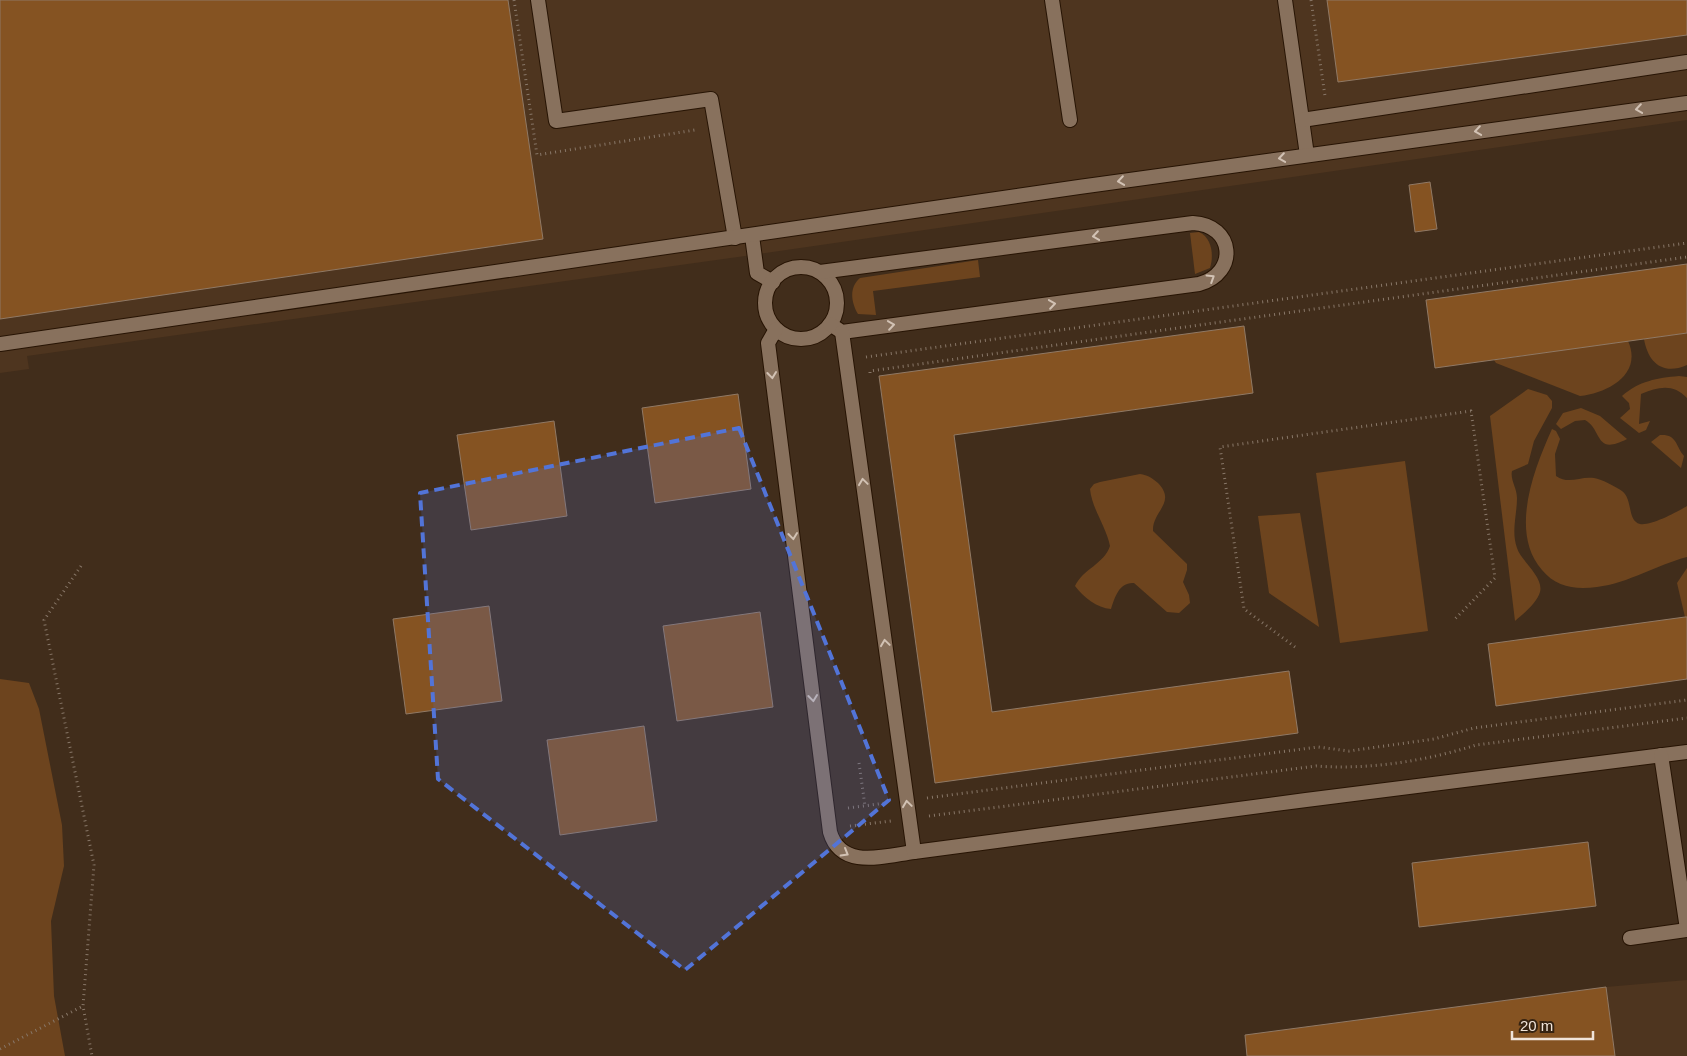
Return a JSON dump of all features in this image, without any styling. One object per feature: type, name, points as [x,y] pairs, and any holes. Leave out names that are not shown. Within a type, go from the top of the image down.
[{"type":"lane","points":[[538,0],[556,121],[711,99],[735,238]]},
{"type":"lane","points":[[1052,0],[1070,120]]},
{"type":"lane","points":[[1285,0],[1307,155]]},
{"type":"lane","points":[[1302,120],[1687,62]]},
{"type":"lane","points":[[0,344],[1307,155],[1687,103]]},
{"type":"lane","points":[[820,272],[1193,223],[1211,226],[1224,240],[1226,250],[1223,269],[1209,282],[1200,284],[842,332],[830,324]]},
{"type":"lane","points":[[752,236],[757,273],[773,282]]},
{"type":"lane","points":[[798,267],[820,272],[829,280],[837,301],[836,313],[830,324],[821,332],[804,338],[786,336],[776,329],[765,307],[766,296],[773,282],[787,270],[798,267]]},
{"type":"lane","points":[[776,329],[768,343],[829,829],[832,841],[838,849],[854,858],[914,852],[1687,752]]},
{"type":"lane","points":[[842,332],[914,852]]},
{"type":"lane","points":[[1630,938],[1687,929],[1661,755]]},
{"type":"path","points":[[846,359],[1687,243]]},
{"type":"path","points":[[871,380],[870,371],[1687,257]]},
{"type":"path","points":[[1295,646],[1244,609],[1220,447],[1471,411],[1495,578],[1453,621]]},
{"type":"path","points":[[81,566],[44,620],[94,865],[83,1006],[92,1056]]},
{"type":"path","points":[[924,788],[925,798],[1318,748],[1349,751],[1434,739],[1474,728],[1687,700]]},
{"type":"path","points":[[829,829],[1316,766],[1346,768],[1445,755],[1476,745],[1687,718]]},
{"type":"path","points":[[859,763],[865,806]]},
{"type":"path","points":[[827,810],[907,801]]},
{"type":"path","points":[[0,1048],[83,1006]]},
{"type":"highlighted area","points":[[739,428],[889,800],[685,970],[438,779],[420,493]]},
{"type":"shaded area","points":[[0,0],[1687,0],[1687,120],[745,256],[27,356],[29,369],[0,373]]},
{"type":"shaded area","points":[[1199,232],[1207,238],[1211,247],[1212,258],[1210,268],[1195,274],[1190,233]]},
{"type":"shaded area","points":[[978,260],[980,277],[873,291],[876,315],[858,314],[852,295],[854,286],[860,278]]},
{"type":"shaded area","points":[[1687,333],[1687,365],[1678,368],[1663,368],[1658,365],[1649,354],[1644,339]]},
{"type":"shaded area","points":[[1628,341],[1631,363],[1627,372],[1611,386],[1601,391],[1580,396],[1496,363],[1494,360]]},
{"type":"shaded area","points":[[1679,376],[1687,377],[1687,398],[1682,393],[1671,388],[1659,388],[1641,394],[1639,424],[1650,421],[1646,430],[1639,433],[1620,418],[1630,409],[1629,403],[1622,396],[1628,391],[1649,381]]},
{"type":"shaded area","points":[[1528,389],[1547,395],[1552,401],[1552,408],[1534,441],[1528,464],[1512,471],[1517,498],[1514,529],[1515,542],[1519,553],[1536,575],[1540,586],[1540,592],[1536,600],[1515,621],[1490,416]]},
{"type":"shaded area","points":[[1581,408],[1600,416],[1627,439],[1609,445],[1604,443],[1600,440],[1591,424],[1585,420],[1575,421],[1561,429],[1556,424],[1563,413]]},
{"type":"shaded area","points":[[1552,429],[1556,431],[1560,439],[1555,454],[1556,476],[1565,480],[1594,478],[1616,487],[1628,499],[1631,514],[1636,522],[1640,524],[1651,523],[1687,506],[1687,557],[1620,582],[1597,587],[1581,588],[1566,586],[1547,576],[1532,555],[1527,538],[1526,519],[1532,481]]},
{"type":"shaded area","points":[[1660,435],[1670,436],[1675,441],[1684,456],[1681,468],[1651,442]]},
{"type":"shaded area","points":[[1405,461],[1428,631],[1340,643],[1316,473]]},
{"type":"shaded area","points":[[1140,474],[1150,477],[1158,483],[1165,496],[1165,502],[1156,518],[1153,531],[1187,564],[1183,582],[1189,595],[1190,603],[1179,613],[1167,612],[1134,583],[1125,585],[1118,591],[1111,609],[1101,607],[1091,601],[1075,586],[1083,575],[1103,557],[1110,546],[1093,504],[1090,489],[1094,484],[1100,482]]},
{"type":"shaded area","points":[[1300,513],[1319,627],[1269,593],[1258,516]]},
{"type":"shaded area","points":[[1687,568],[1687,617],[1685,617],[1677,583]]},
{"type":"shaded area","points":[[0,679],[29,683],[39,709],[62,825],[64,866],[51,921],[54,996],[65,1056],[0,1056]]},
{"type":"shaded area","points":[[1687,980],[1687,1056],[1247,1056],[1245,1035],[1606,987]]},
{"type":"building","points":[[0,0],[508,0],[543,239],[0,319]]},
{"type":"building","points":[[1327,0],[1687,0],[1687,35],[1338,82]]},
{"type":"building","points":[[1430,182],[1437,229],[1415,232],[1409,185]]},
{"type":"building","points":[[1687,264],[1687,333],[1435,368],[1426,300]]},
{"type":"building","points":[[1244,326],[1253,393],[954,435],[992,712],[1289,671],[1298,733],[935,783],[879,376]]},
{"type":"building","points":[[738,394],[751,489],[655,503],[642,408]]},
{"type":"building","points":[[554,421],[567,516],[471,530],[457,435]]},
{"type":"building","points":[[489,606],[502,701],[406,714],[393,619]]},
{"type":"building","points":[[760,612],[773,707],[677,721],[663,626]]},
{"type":"building","points":[[1687,617],[1687,679],[1496,706],[1488,644]]},
{"type":"building","points":[[644,726],[657,821],[560,835],[547,740]]},
{"type":"building","points":[[1588,842],[1596,906],[1419,927],[1412,863]]},
{"type":"building","points":[[1606,987],[1615,1056],[1247,1056],[1245,1035]]}]
